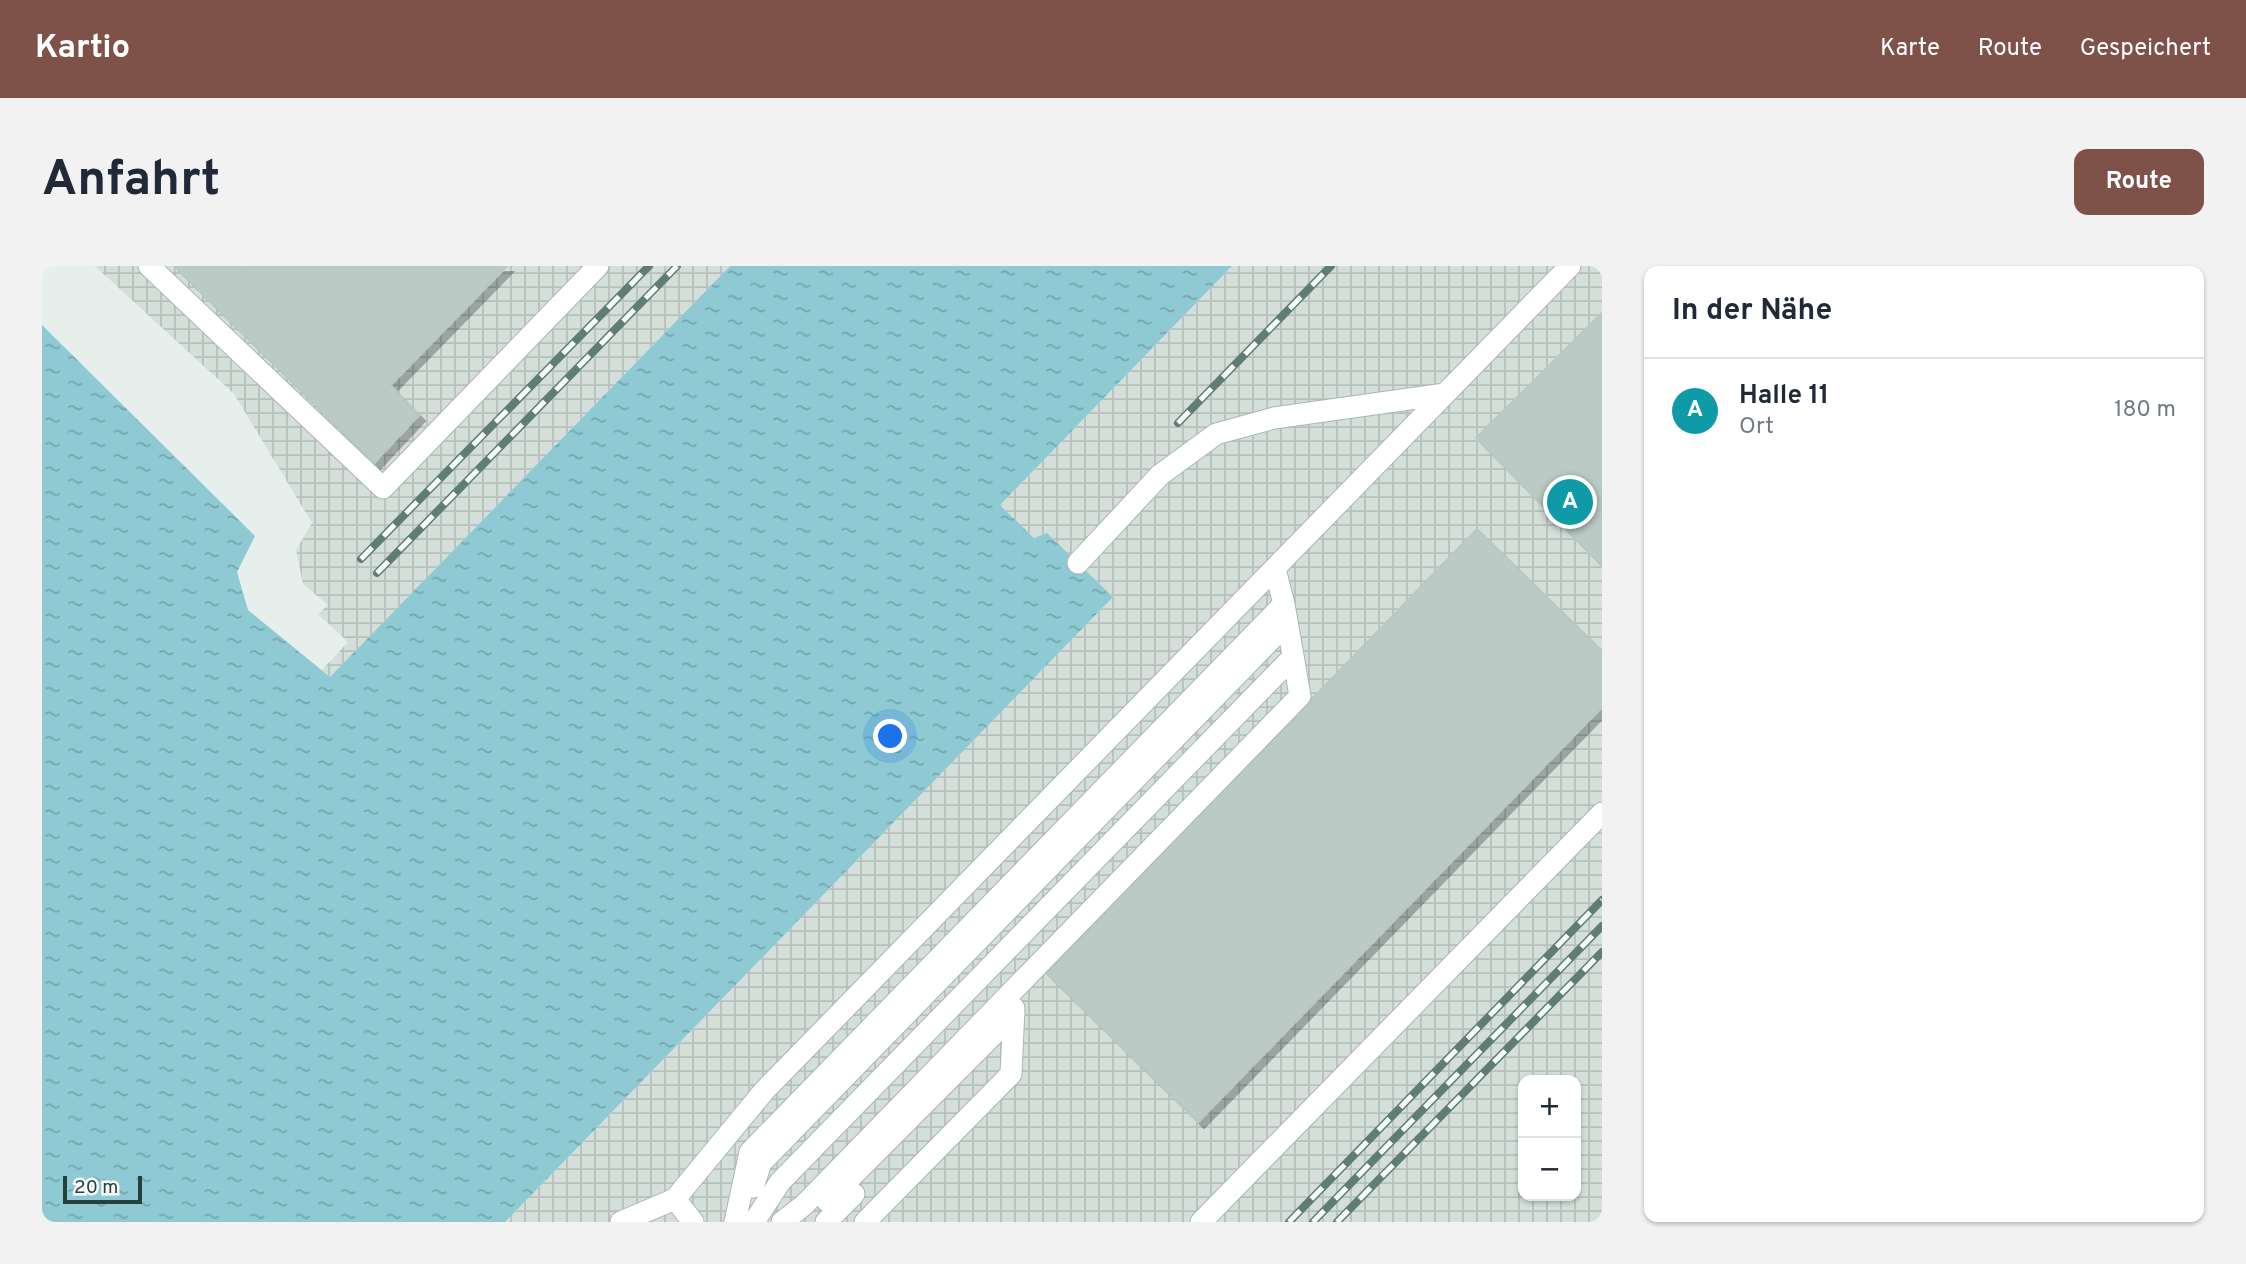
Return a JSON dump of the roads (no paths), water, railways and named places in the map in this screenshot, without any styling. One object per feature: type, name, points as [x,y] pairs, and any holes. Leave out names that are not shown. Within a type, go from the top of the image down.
[{"type":"lane","points":[[149,266],[383,488],[598,266]]},
{"type":"lane","points":[[621,1222],[675,1199],[764,1091],[1570,266]]},
{"type":"lane","points":[[1079,563],[1160,475],[1216,434],[1274,418],[1445,394]]},
{"type":"lane","points":[[1252,690],[1300,696],[1275,569]]},
{"type":"lane","points":[[754,1222],[1015,988],[1290,640]]},
{"type":"lane","points":[[763,1222],[1252,690],[1290,640]]},
{"type":"lane","points":[[741,1222],[788,1192],[1252,690],[1290,640]]},
{"type":"lane","points":[[1201,1222],[1602,813]]},
{"type":"lane","points":[[865,1222],[1011,1074],[1015,988]]},
{"type":"lane","points":[[747,1222],[1013,1034]]},
{"type":"lane","points":[[845,1222],[1013,1034]]},
{"type":"lane","points":[[735,1222],[788,1192]]},
{"type":"lane","points":[[782,1222],[788,1192]]},
{"type":"lane","points":[[675,1199],[693,1222]]},
{"type":"water","points":[[730,266],[1232,266],[1000,505],[1034,538],[1047,533],[1113,597],[505,1222],[42,1222],[42,325],[255,536],[237,572],[248,610],[330,677]]},
{"type":"railway","points":[[361,559],[649,266]]},
{"type":"railway","points":[[377,573],[677,266]]},
{"type":"railway","points":[[1178,423],[1331,266]]},
{"type":"railway","points":[[1289,1222],[1602,900]]},
{"type":"railway","points":[[1313,1222],[1602,926]]},
{"type":"railway","points":[[1337,1222],[1602,952]]},
{"type":"place","name":"Halle 11","points":[[1570,502]]}]
